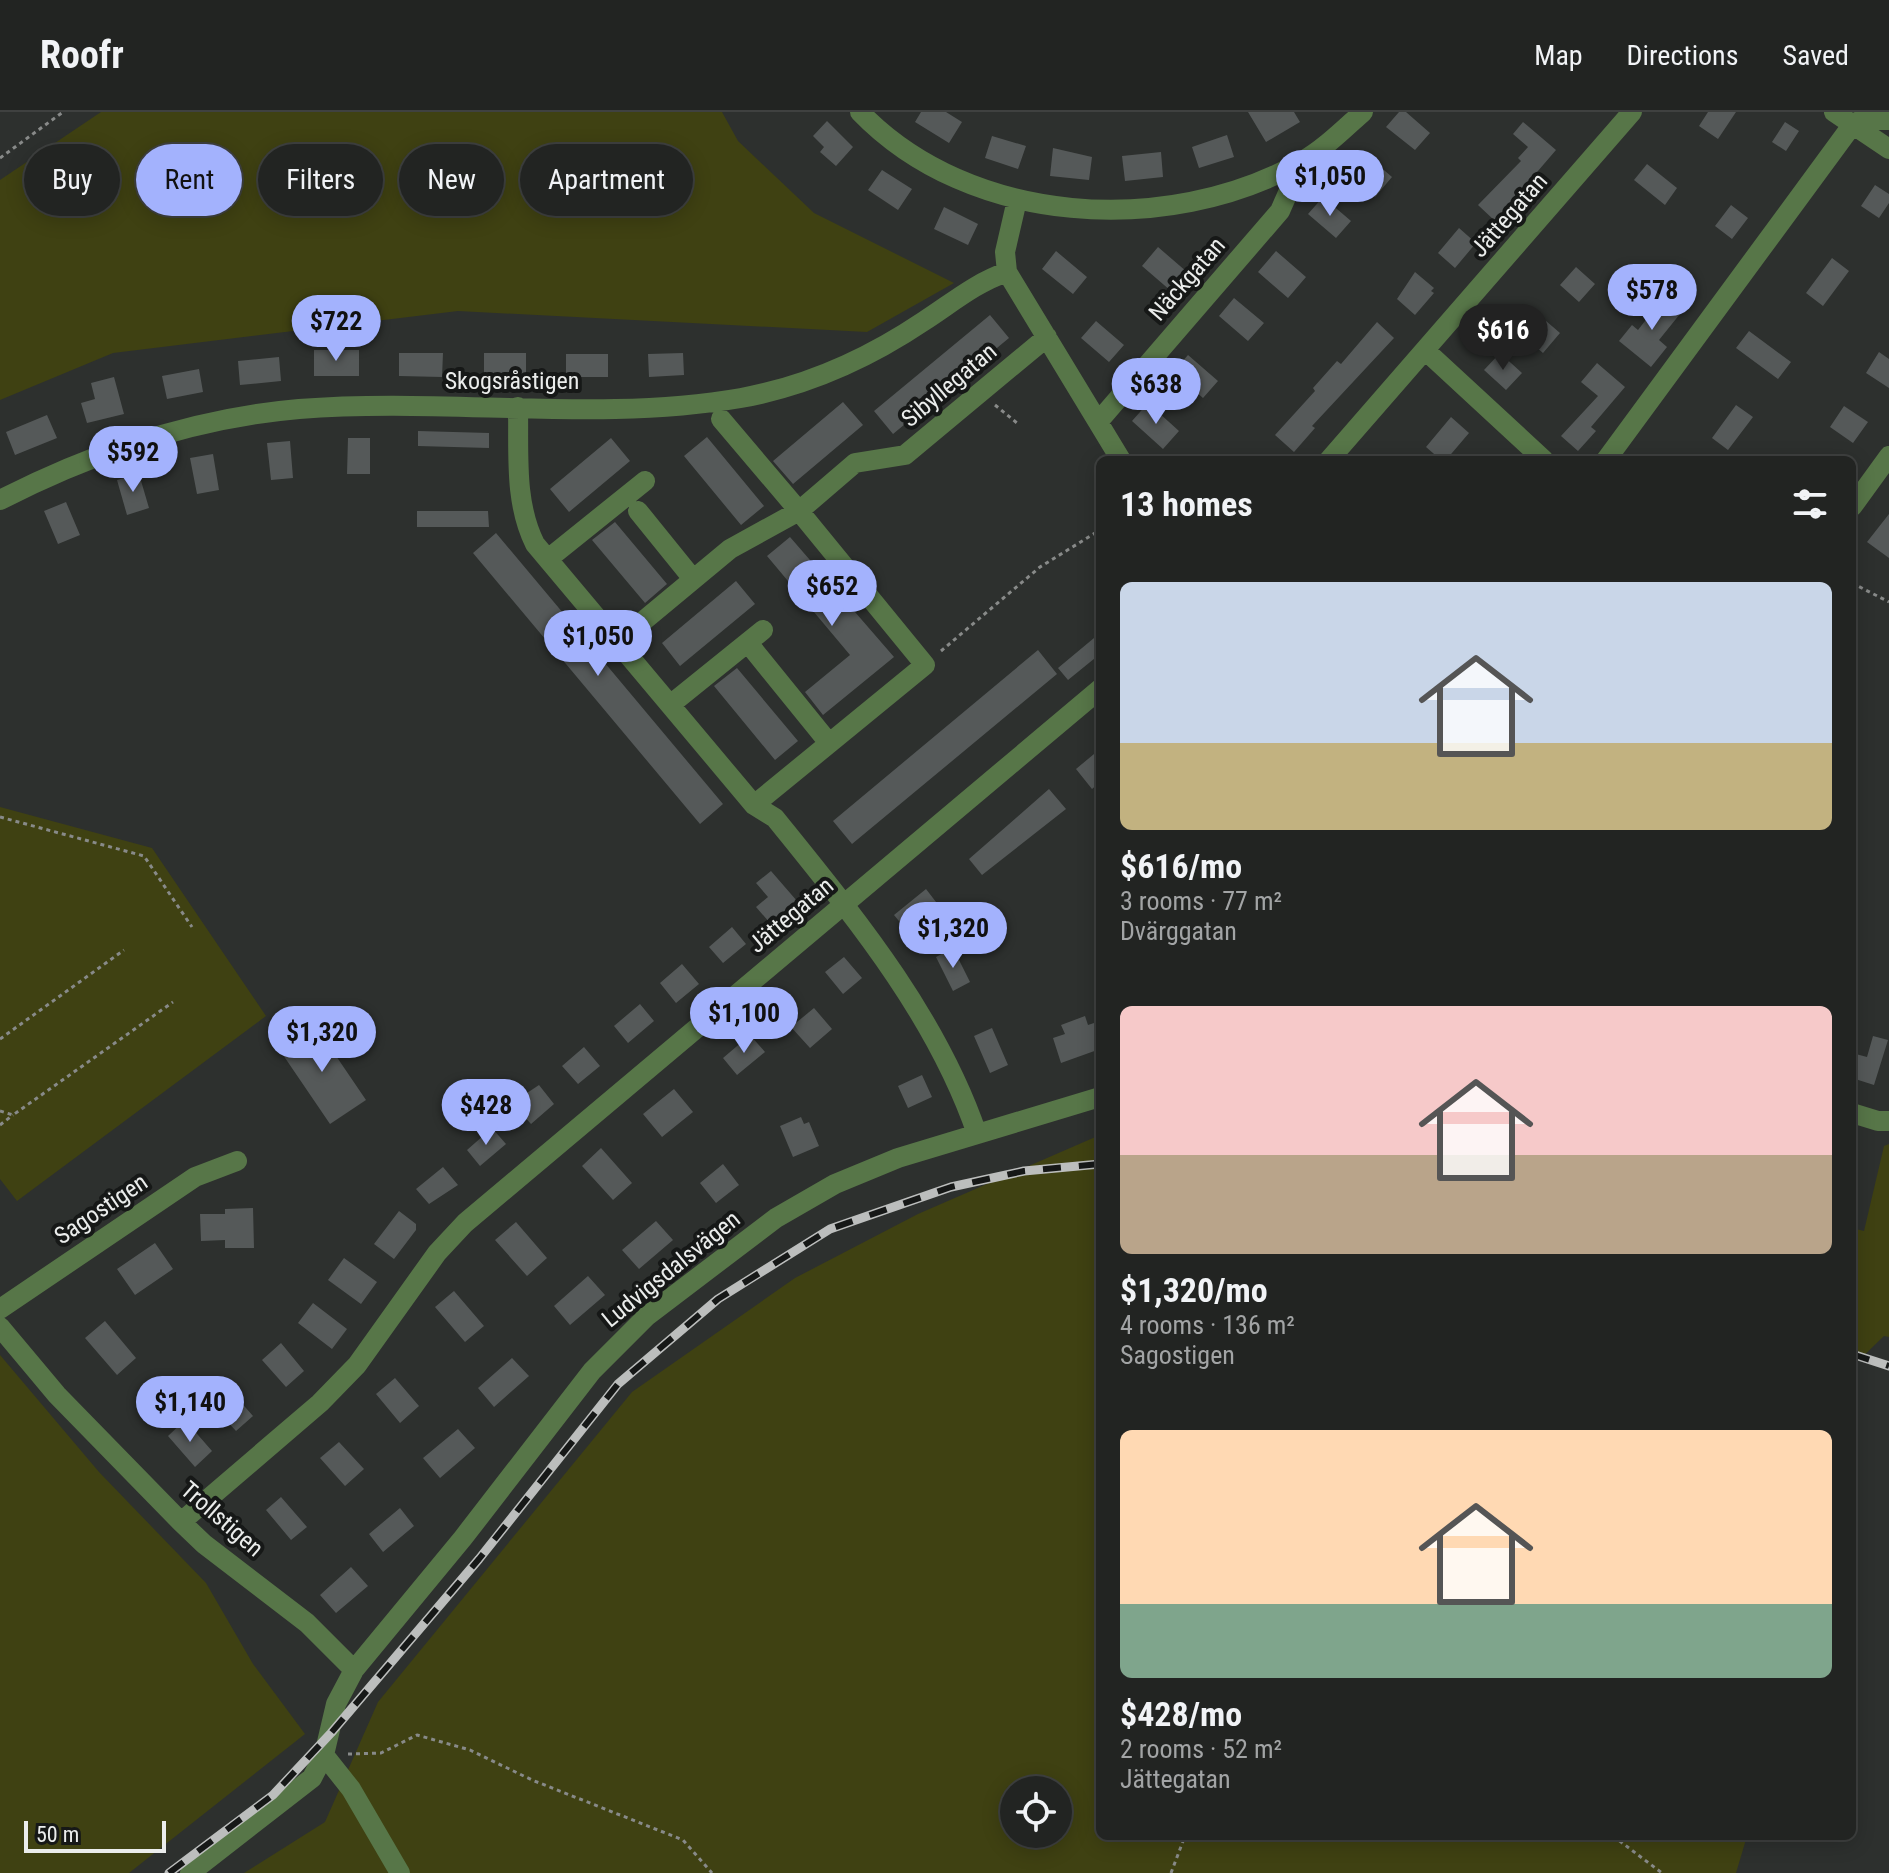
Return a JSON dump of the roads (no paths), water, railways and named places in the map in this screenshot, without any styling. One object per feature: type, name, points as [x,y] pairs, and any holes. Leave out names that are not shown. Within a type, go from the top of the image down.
[{"type":"street","points":[[860,112],[900,145],[972,185],[1017,200],[1103,210],[1179,203],[1253,182],[1302,161],[1363,112]]},
{"type":"street","name":"Jättegatan","points":[[1333,456],[1632,112]]},
{"type":"street","points":[[1834,112],[1889,149]]},
{"type":"street","points":[[1609,456],[1853,124],[1863,119],[1889,120]]},
{"type":"street","name":"Näckgatan","points":[[1098,422],[1280,211],[1302,161]]},
{"type":"street","points":[[1017,200],[1005,252],[1007,272],[1119,456]]},
{"type":"street","name":"Skogsråstigen","points":[[0,500],[88,458],[137,441],[250,416],[356,407],[653,408],[744,397],[789,387],[881,348],[972,287],[1007,272]]},
{"type":"street","name":"Sibyllegatan","points":[[618,642],[730,549],[799,511],[855,463],[905,455],[1047,337]]},
{"type":"street","points":[[1426,351],[1540,456]]},
{"type":"street","points":[[518,407],[521,503],[525,524],[535,544],[754,805],[775,818],[874,942],[938,1045],[966,1101],[977,1134]]},
{"type":"street","points":[[721,419],[925,665],[754,805]]},
{"type":"street","points":[[1856,501],[1889,456]]},
{"type":"street","points":[[548,559],[645,481]]},
{"type":"street","points":[[638,511],[693,579]]},
{"type":"street","points":[[670,705],[755,636],[829,743]]},
{"type":"street","name":"Jättegatan","points":[[181,1522],[320,1403],[357,1365],[437,1253],[465,1223],[1096,692]]},
{"type":"street","name":"Ludvigsdalsvägen","points":[[324,1755],[336,1704],[354,1670],[463,1538],[592,1371],[647,1316],[776,1218],[835,1184],[898,1158],[1096,1098]]},
{"type":"street","points":[[1856,1114],[1889,1121]]},
{"type":"street","name":"Sagostigen","points":[[0,1309],[195,1177],[237,1161]]},
{"type":"street","name":"Trollstigen","points":[[0,1327],[57,1395],[181,1522],[204,1544],[307,1623],[354,1670]]},
{"type":"street","points":[[190,1873],[312,1778],[324,1755],[351,1789],[400,1873]]},
{"type":"railway","points":[[169,1873],[273,1795],[331,1733],[479,1559],[618,1384],[718,1299],[830,1229],[951,1187],[1024,1171],[1096,1164]]},
{"type":"railway","points":[[1856,1355],[1889,1366]]}]
